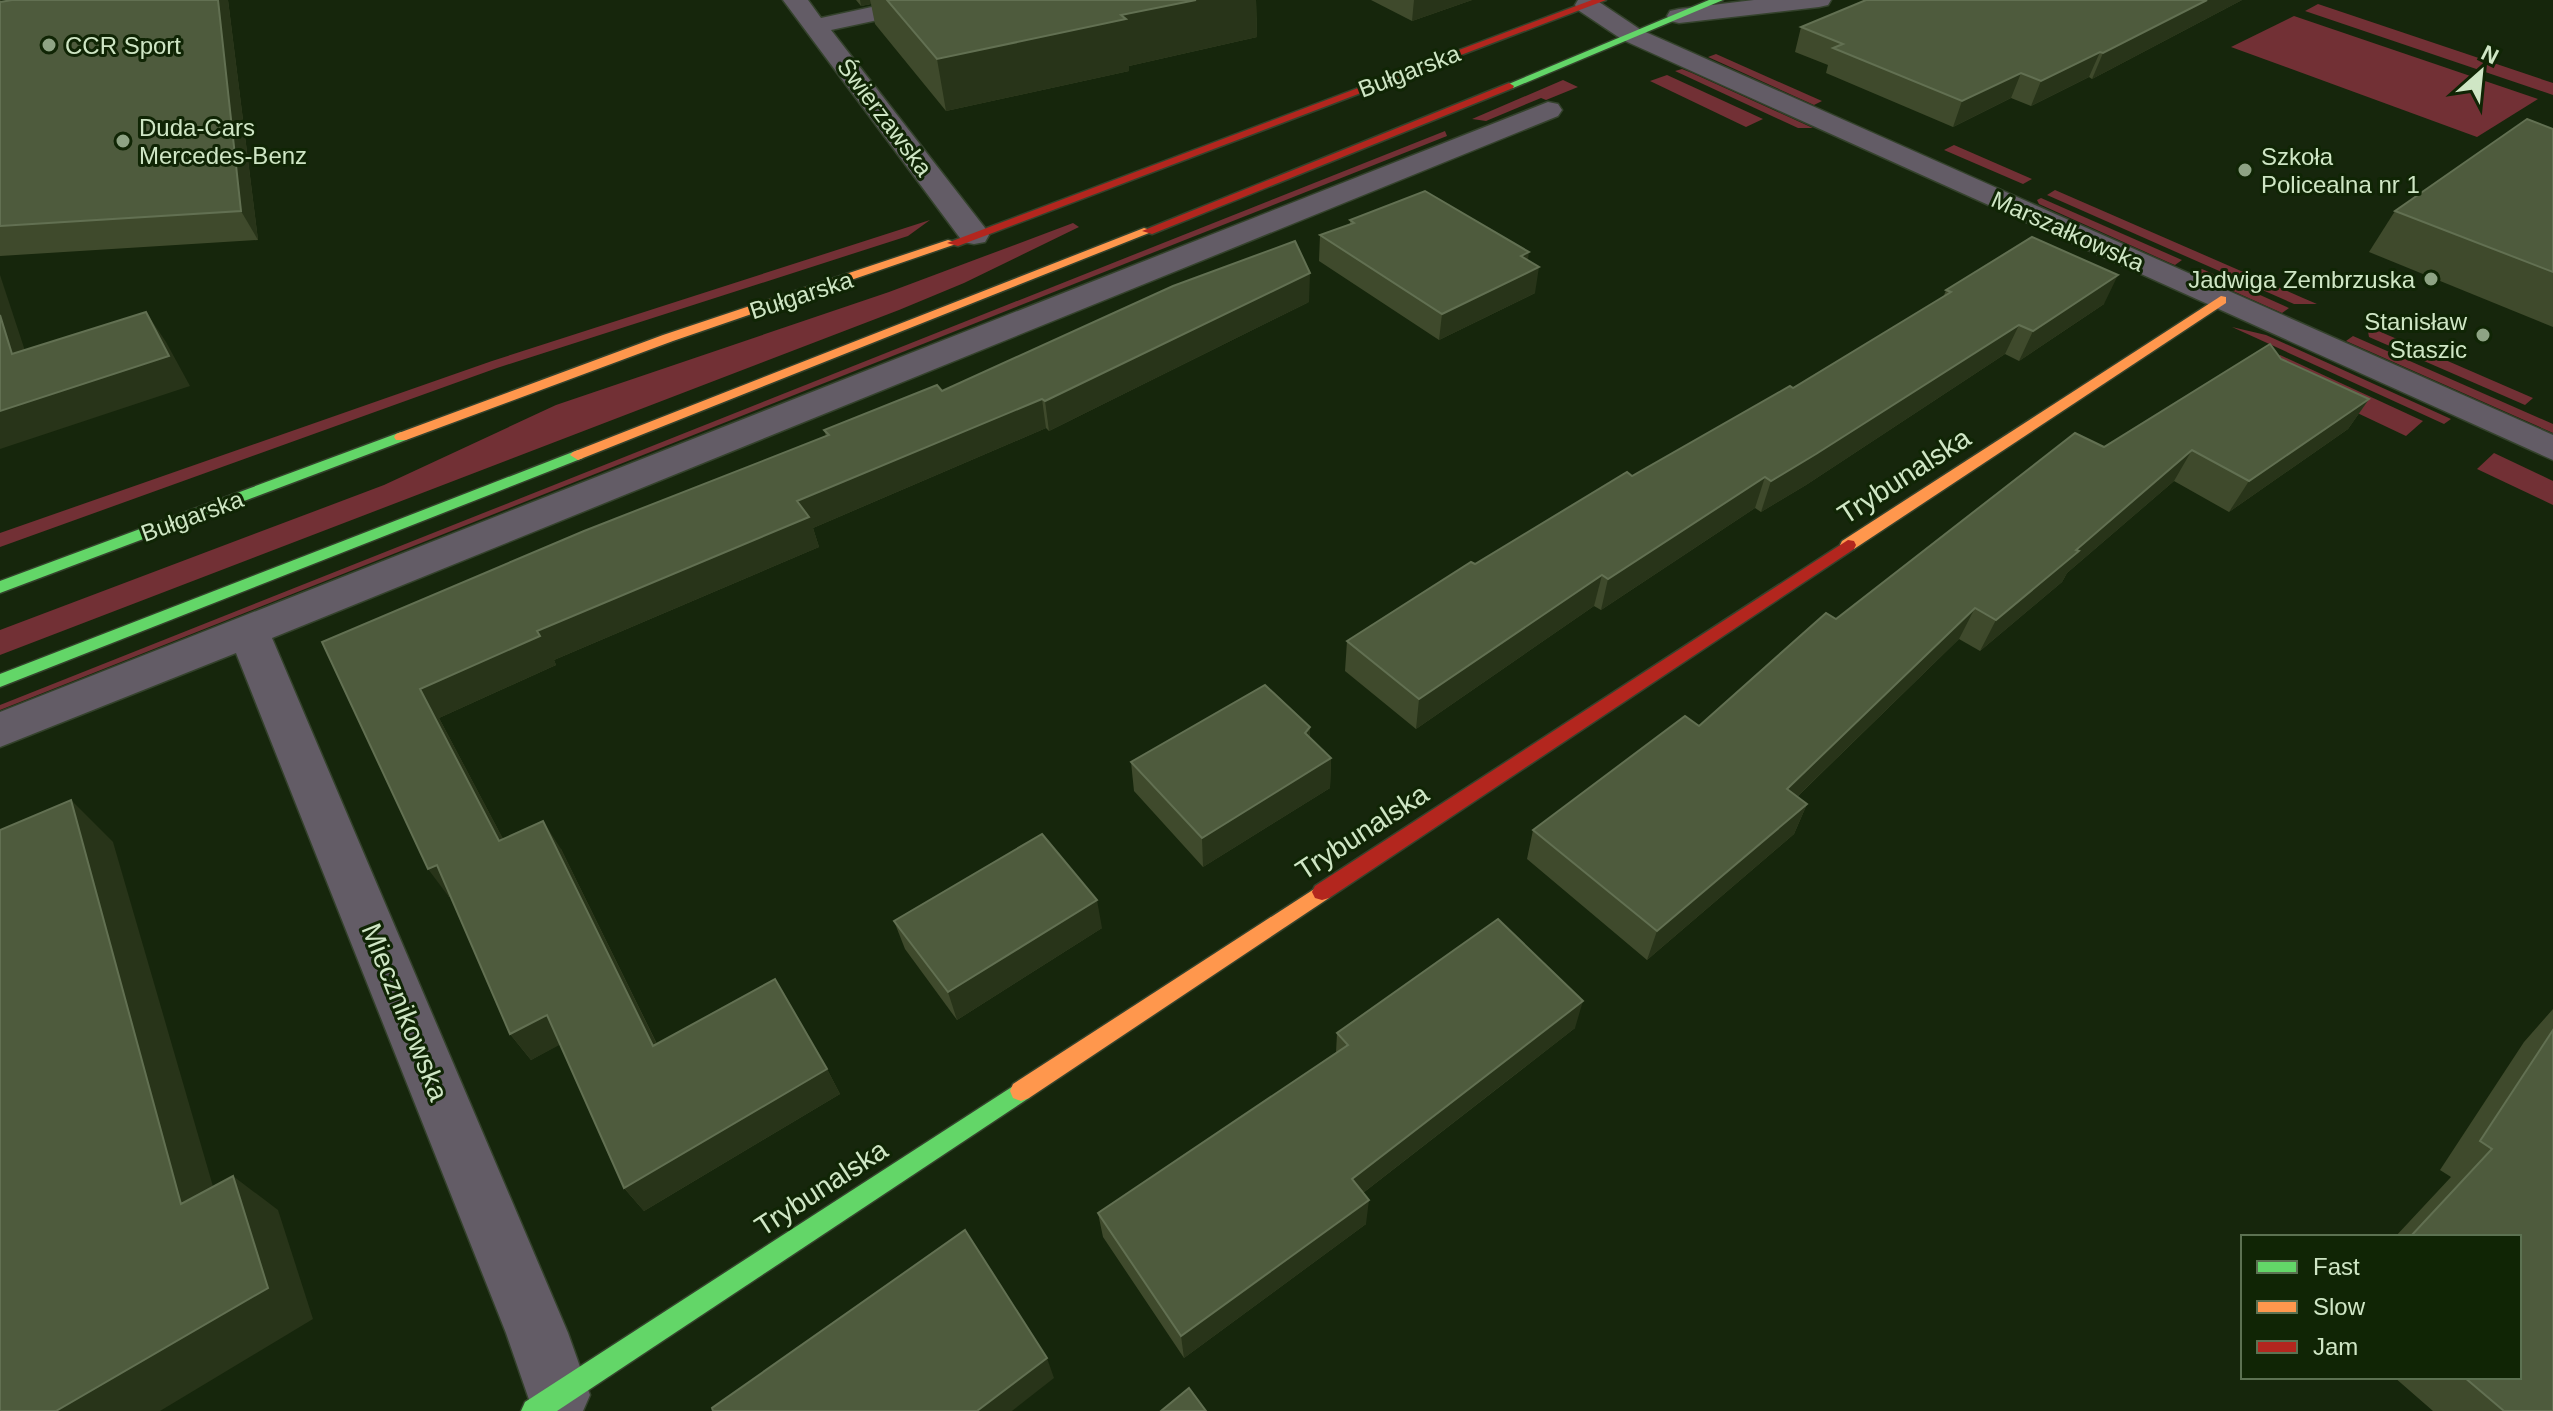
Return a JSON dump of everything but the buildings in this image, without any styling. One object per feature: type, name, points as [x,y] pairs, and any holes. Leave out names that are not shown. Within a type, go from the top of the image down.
[{"type":"street","name":"Świerzawska","points":[[795,0],[974,235]]},
{"type":"street","points":[[817,26],[939,0]]},
{"type":"street","name":"Bułgarska","points":[[0,681],[1441,114],[1718,0]]},
{"type":"street","name":"Bułgarska","points":[[1679,16],[1819,0]]},
{"type":"street","name":"Bułgarska","points":[[0,587],[668,338],[974,235],[1594,2]]},
{"type":"street","name":"Marszałkowska","points":[[1594,2],[1632,35],[2553,449]]},
{"type":"street","points":[[0,730],[1548,110]]},
{"type":"street","name":"Bułgarska","points":[[1441,114],[1483,136]]},
{"type":"street","name":"Trybunalska","points":[[546,1403],[2221,300]]},
{"type":"street","name":"Miecznikowska","points":[[248,631],[537,1333],[546,1403]]},
{"type":"shaded area","points":[[2318,4],[2553,83],[2553,95],[2305,11]]},
{"type":"shaded area","points":[[2294,16],[2538,99],[2477,137],[2231,47]]},
{"type":"shaded area","points":[[1716,54],[1822,101],[1814,105],[1708,57]]},
{"type":"shaded area","points":[[1682,69],[1813,128],[1798,128],[1675,71]]},
{"type":"shaded area","points":[[1667,75],[1763,119],[1746,127],[1650,81]]},
{"type":"shaded area","points":[[1563,80],[1578,87],[1546,100],[1541,98],[1486,121],[1472,119]]},
{"type":"shaded area","points":[[1445,131],[1447,136],[0,710],[0,705]]},
{"type":"shaded area","points":[[1954,145],[2032,179],[2023,184],[1944,150]]},
{"type":"shaded area","points":[[2055,190],[2317,304],[2294,304],[2047,195]]},
{"type":"shaded area","points":[[2041,198],[2182,260],[2175,265],[2170,263],[2039,204],[2037,200]]},
{"type":"shaded area","points":[[930,220],[908,236],[497,368],[0,547],[0,533],[492,361]]},
{"type":"shaded area","points":[[1073,223],[1079,227],[964,283],[899,310],[0,655],[0,630],[384,485],[556,405],[889,292]]},
{"type":"shaded area","points":[[2202,269],[2289,308],[2282,313],[2195,274]]},
{"type":"shaded area","points":[[2367,326],[2533,398],[2525,405],[2369,337]]},
{"type":"shaded area","points":[[2232,327],[2266,335],[2451,419],[2444,424]]},
{"type":"shaded area","points":[[2353,336],[2553,424],[2553,433],[2346,341]]},
{"type":"shaded area","points":[[2280,355],[2423,421],[2406,436],[2262,368]]},
{"type":"shaded area","points":[[2494,453],[2553,481],[2553,505],[2477,469]]},
{"type":"traffic: fast","points":[[1509,86],[1718,0]]},
{"type":"traffic: fast","points":[[0,587],[401,437]]},
{"type":"traffic: fast","points":[[0,681],[578,455]]},
{"type":"traffic: fast","points":[[534,1411],[1021,1091]]},
{"type":"traffic: slow","points":[[578,455],[1148,231]]},
{"type":"traffic: slow","points":[[401,437],[668,338],[953,243]]},
{"type":"traffic: slow","points":[[1848,545],[2221,300]]},
{"type":"traffic: slow","points":[[1021,1091],[1322,892]]},
{"type":"traffic: jam","points":[[953,243],[1601,0]]},
{"type":"traffic: jam","points":[[1148,231],[1509,86]]},
{"type":"traffic: jam","points":[[1322,892],[1848,545]]},
{"type":"place","name":"CCR Sport","points":[[49,45]]},
{"type":"place","name":"Duda-Cars Mercedes-Benz","points":[[123,141]]},
{"type":"place","name":"Szkoła Policealna nr 1","points":[[2245,170]]},
{"type":"place","name":"Jadwiga Zembrzuska","points":[[2431,279]]},
{"type":"place","name":"Stanisław Staszic","points":[[2483,335]]}]
